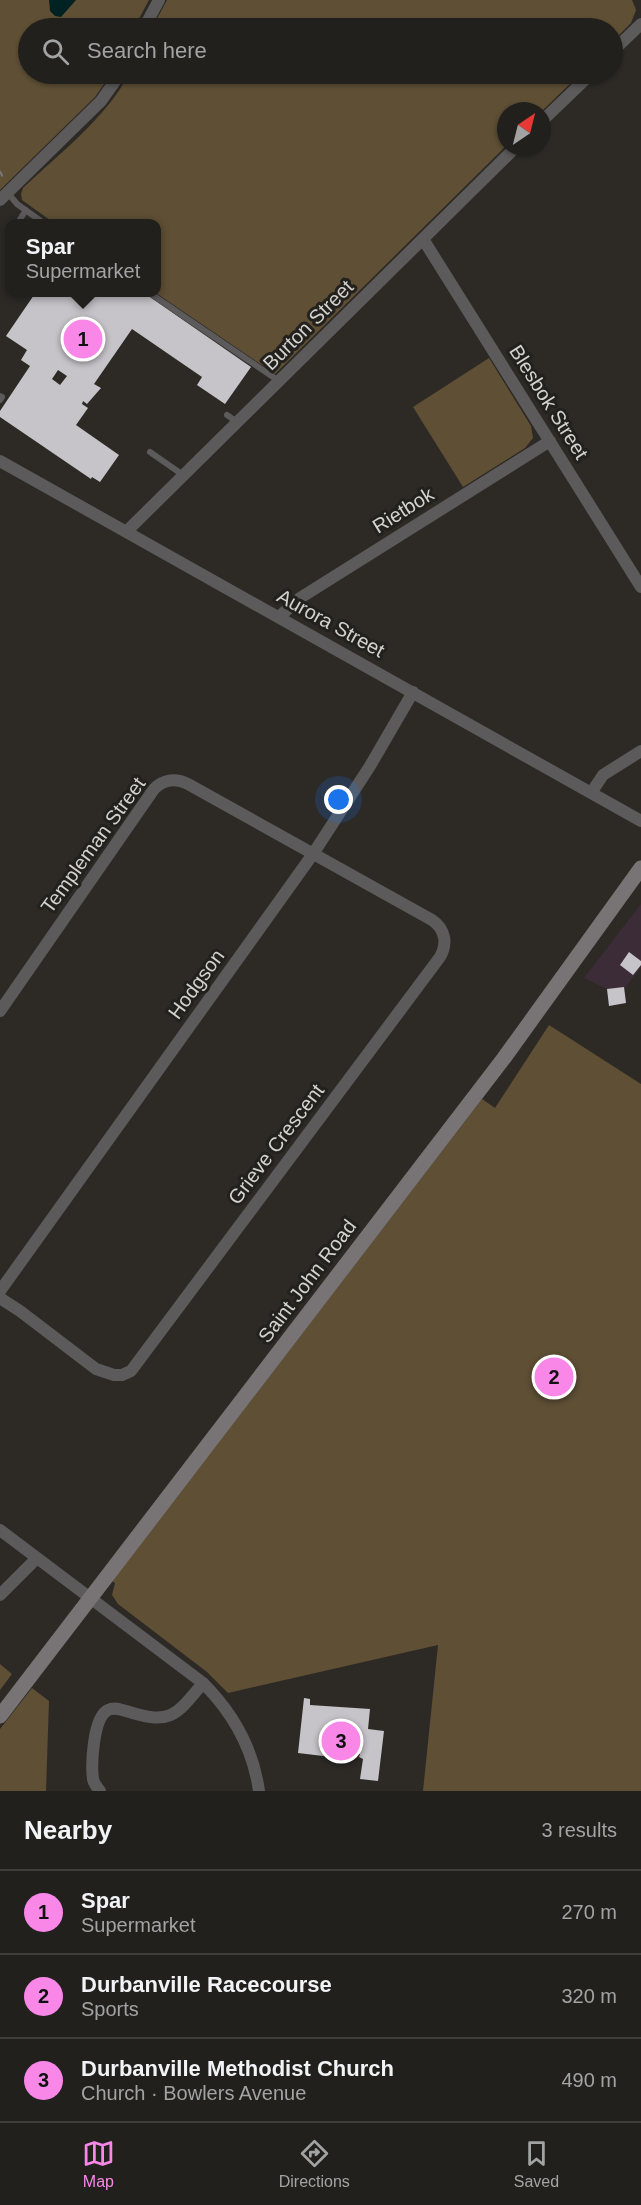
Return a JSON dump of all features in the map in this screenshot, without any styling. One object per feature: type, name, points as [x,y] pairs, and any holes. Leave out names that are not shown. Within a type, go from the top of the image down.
[{"type":"main road","name":"Saint John Road","points":[[0,1716],[504,1058],[641,868]]},
{"type":"street","points":[[149,18],[159,0]]},
{"type":"street","points":[[623,41],[641,24]]},
{"type":"street","points":[[4,196],[101,101],[113,84]]},
{"type":"street","points":[[551,113],[581,84]]},
{"type":"street","name":"Burton Street","points":[[127,531],[183,475],[232,418],[279,381],[507,156]]},
{"type":"street","name":"Blesbok Street","points":[[423,239],[641,587]]},
{"type":"street","name":"Rietbok","points":[[279,617],[300,598],[550,441]]},
{"type":"street","name":"Aurora Street","points":[[0,461],[641,821]]},
{"type":"street","name":"Hodgson","points":[[0,1291],[313,854],[370,766],[412,692]]},
{"type":"street","points":[[591,793],[603,775],[641,751]]},
{"type":"street","name":"Templeman Street","points":[[0,1011],[154,789],[162,783],[172,780],[183,782],[313,854]]},
{"type":"street","name":"Grieve Crescent","points":[[0,1298],[96,1369],[114,1375],[122,1375],[131,1371],[440,957],[445,942],[437,924],[313,854]]},
{"type":"street","points":[[0,1530],[203,1683],[224,1706],[241,1732],[254,1763],[260,1791]]},
{"type":"street","points":[[0,1595],[37,1558]]},
{"type":"street","points":[[96,1790],[93,1779],[96,1727],[103,1713],[113,1708],[147,1718],[166,1717],[182,1707],[203,1683]]},
{"type":"lane","points":[[4,196],[38,219]]},
{"type":"lane","points":[[20,219],[26,210]]},
{"type":"lane","points":[[155,297],[279,381]]},
{"type":"lane","points":[[150,452],[183,475]]},
{"type":"shaded area","points":[[0,0],[149,0],[139,18],[18,18],[18,84],[104,84],[95,97],[0,190]]},
{"type":"shaded area","points":[[167,0],[632,0],[636,10],[631,23],[623,31],[623,18],[157,18]]},
{"type":"shaded area","points":[[123,84],[570,84],[551,102],[497,102],[497,155],[275,374],[161,296],[161,219],[48,219],[22,200],[23,188],[108,106]]},
{"type":"shaded area","points":[[489,358],[531,426],[533,438],[525,448],[463,487],[413,407]]},
{"type":"shaded area","points":[[641,904],[641,967],[624,989],[626,1003],[609,1006],[607,989],[584,978]]},
{"type":"shaded area","points":[[549,1025],[641,1084],[641,1791],[423,1791],[438,1645],[228,1693],[207,1672],[118,1604],[112,1595],[115,1583],[112,1581],[482,1099],[495,1108]]},
{"type":"shaded area","points":[[0,1664],[12,1674],[0,1690]]},
{"type":"shaded area","points":[[32,1688],[49,1701],[46,1791],[0,1791],[0,1729]]},
{"type":"water","points":[[49,0],[76,0],[61,17],[55,16],[50,11]]},
{"type":"building","points":[[33,297],[150,297],[251,367],[225,404],[197,385],[202,377],[132,329],[94,384],[101,388],[87,404],[83,401],[82,404],[88,408],[76,425],[119,455],[100,482],[92,477],[91,479],[0,417],[0,411],[30,366],[21,360],[27,350],[6,336]],"holes":[[[58,370],[67,376],[60,385],[52,379]]]},
{"type":"building","points":[[629,952],[641,961],[641,965],[633,975],[620,965]]},
{"type":"building","points":[[624,987],[626,1003],[609,1006],[607,989]]},
{"type":"building","points":[[304,1698],[310,1699],[310,1705],[370,1709],[368,1729],[384,1731],[378,1781],[360,1779],[363,1759],[359,1757],[360,1754],[341,1752],[340,1758],[298,1753]]},
{"type":"place","name":"Spar","points":[[83,339]]},
{"type":"place","name":"Durbanville Racecourse","points":[[554,1377]]},
{"type":"place","name":"Durbanville Methodist Church","points":[[341,1741]]}]
